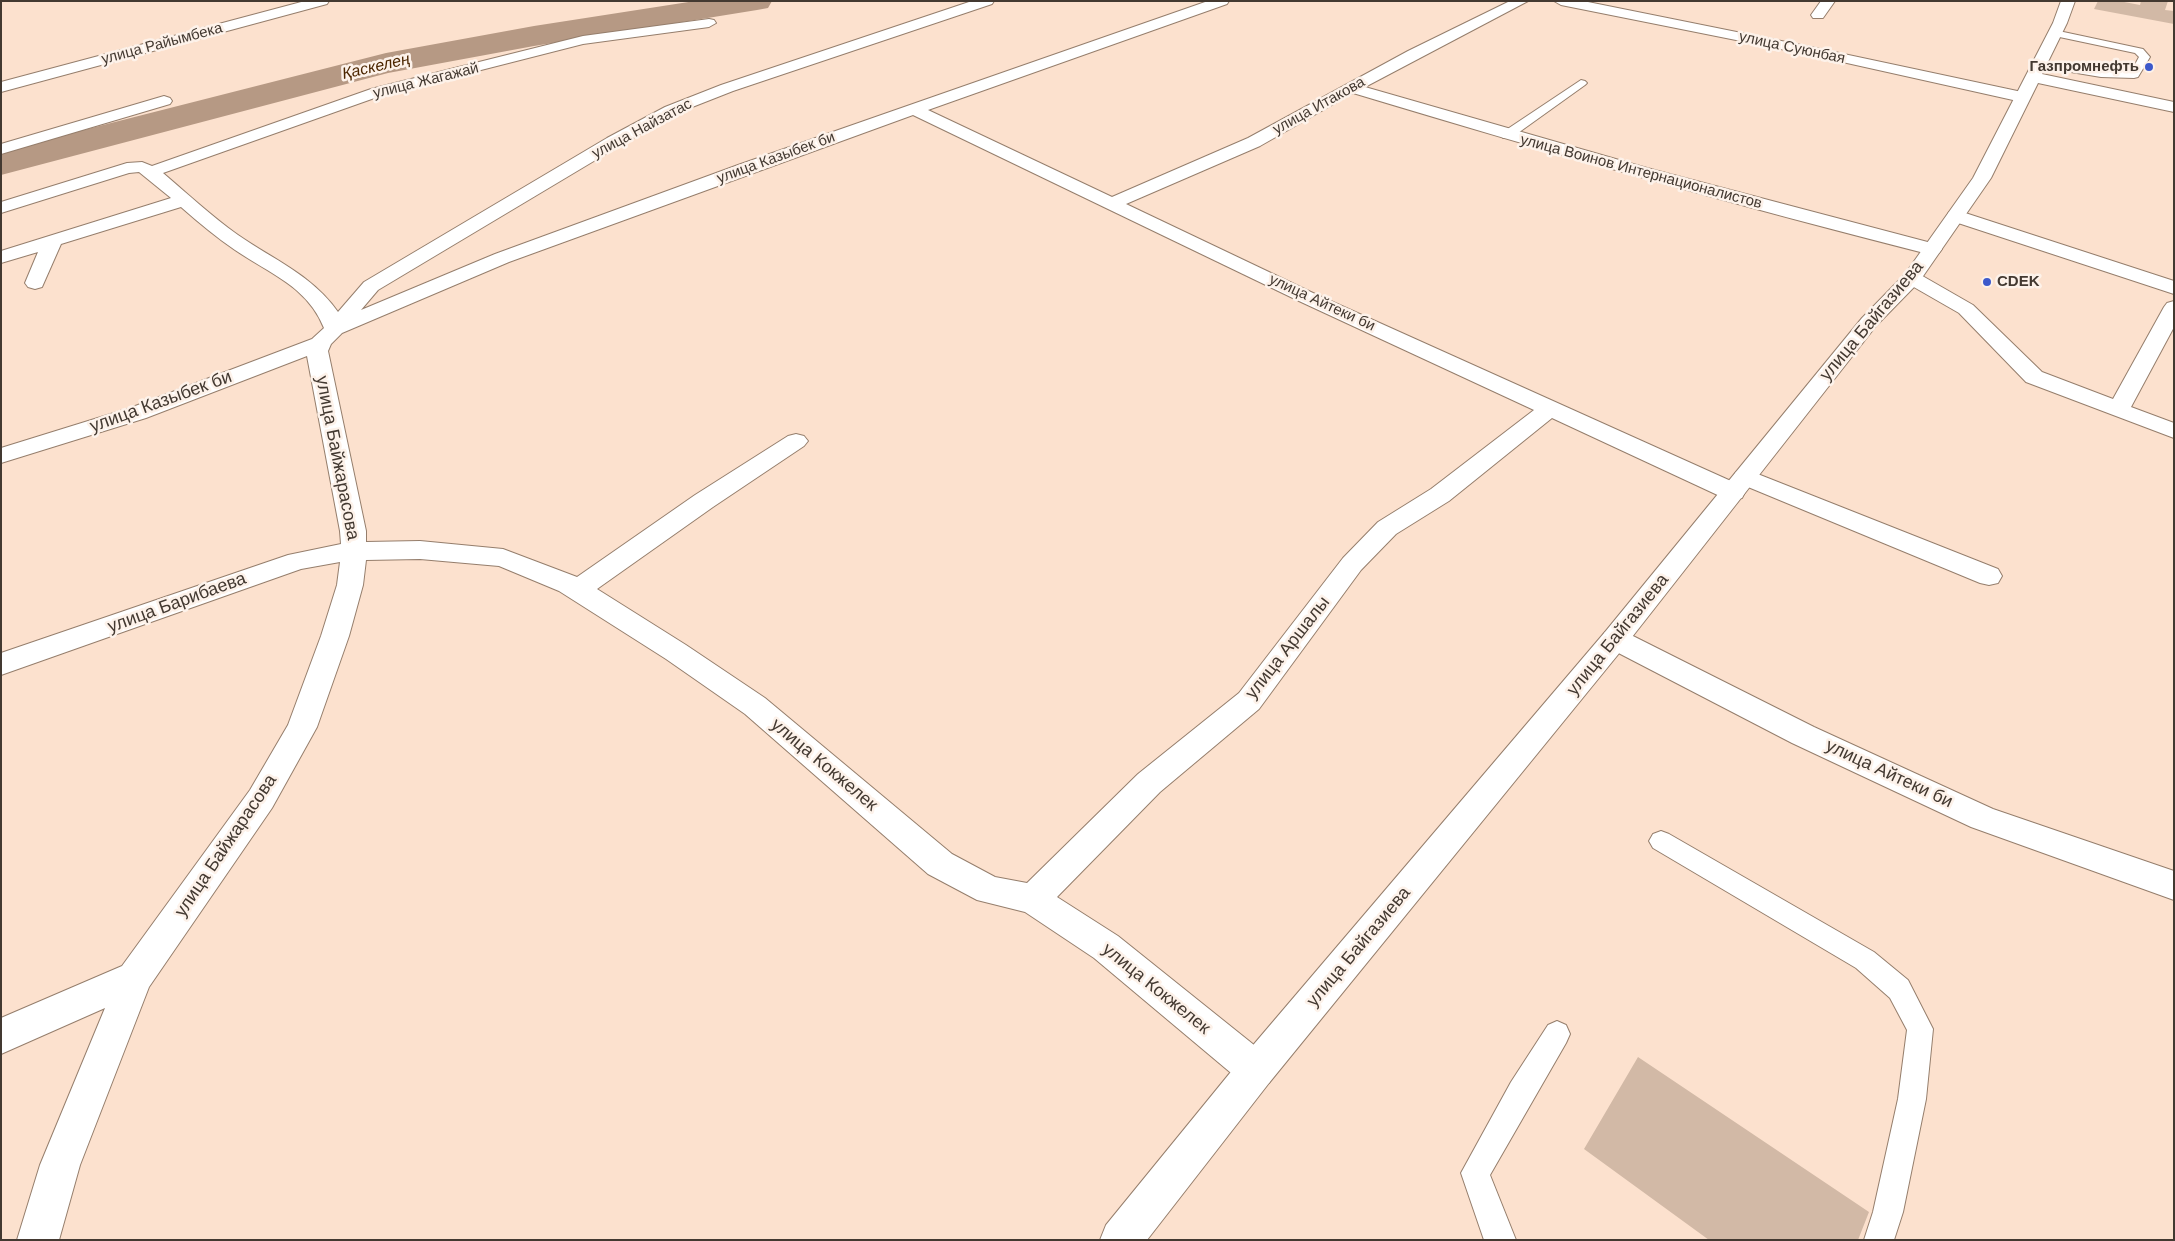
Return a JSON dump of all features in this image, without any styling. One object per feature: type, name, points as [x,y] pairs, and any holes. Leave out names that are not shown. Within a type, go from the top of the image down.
[{"type":"street","name":"улица Райымбека","points":[[1,87],[322,1]]},
{"type":"street","name":"улица Найзатас","points":[[327,336],[371,286],[613,142],[671,110],[832,52],[987,1]]},
{"type":"street","name":"улица Казыбек би","points":[[1,456],[138,413],[327,336],[502,258],[744,168],[965,93],[1222,1]]},
{"type":"street","name":"улица Итакова","points":[[1113,203],[1254,142],[1413,54],[1521,1]]},
{"type":"street","name":"улица Суюнбая","points":[[1561,1],[1811,51],[2031,79],[2174,107]]},
{"type":"street","points":[[1818,15],[1828,1]]},
{"type":"street","name":"улица Байгазиева","points":[[1122,1240],[1256,1070],[1615,639],[1869,322],[1912,278],[1982,178],[2054,34],[2068,1]]},
{"type":"street","name":"улица Жагажай","points":[[151,172],[333,106],[378,92],[583,40],[709,23]]},
{"type":"street","name":"улица Воинов Интернационалистов","points":[[1352,88],[1507,135],[1766,207],[1932,249]]},
{"type":"street","points":[[1,149],[164,101]]},
{"type":"street","name":"улица Айтеки би","points":[[914,109],[1306,297],[1550,408],[1739,485],[1989,576]]},
{"type":"street","points":[[1,208],[127,168],[142,167],[151,172]]},
{"type":"street","name":"улица Байжарасова","points":[[38,1240],[60,1165],[135,978],[262,799],[302,728],[335,636],[350,585],[354,551],[353,532],[341,464],[317,352],[327,336],[327,310],[292,276],[232,239],[151,172]]},
{"type":"street","points":[[1,257],[184,200]]},
{"type":"street","points":[[1956,216],[2174,288]]},
{"type":"street","points":[[35,283],[53,241]]},
{"type":"street","points":[[1912,278],[1966,309],[2034,377],[2174,431]]},
{"type":"street","points":[[2118,410],[2174,307]]},
{"type":"street","name":"улица Аршалы","points":[[1033,899],[1148,783],[1250,701],[1352,564],[1387,528],[1440,495],[1550,408]]},
{"type":"street","points":[[577,590],[704,501],[796,441]]},
{"type":"street","name":"улица Кокжелек","points":[[354,551],[420,550],[466,552],[503,558],[568,584],[676,652],[754,706],[940,864],[990,890],[1033,899],[1106,947],[1256,1070]]},
{"type":"street","name":"улица Барибаева","points":[[1,664],[298,561],[354,551]]},
{"type":"street","name":"улица Айтеки би","points":[[1615,639],[1803,734],[1982,818],[2174,886]]},
{"type":"street","points":[[1,1036],[135,978]]},
{"type":"lane","points":[[2031,79],[2101,74],[2134,75],[2145,57],[2139,51],[2054,34]]},
{"type":"lane","points":[[1507,135],[1581,83]]},
{"type":"lane","points":[[1661,841],[1865,960],[1898,990],[1920,1028],[1912,1099],[1888,1212],[1879,1240]]},
{"type":"lane","points":[[1501,1240],[1498,1237],[1475,1173],[1521,1092],[1557,1034]]},
{"type":"shaded area","points":[[2098,1],[2119,1],[2140,5],[2141,1],[2168,1],[2165,10],[2174,11],[2174,24],[2094,9]]},
{"type":"shaded area","points":[[1638,1057],[1869,1212],[1858,1240],[1709,1240],[1584,1149]]},
{"type":"waterway","name":"Қаскелең","points":[[1,163],[386,63],[534,36],[757,1]]},
{"type":"place","name":"Газпромнефть","points":[[2149,67]]},
{"type":"place","name":"CDEK","points":[[1987,282]]}]
